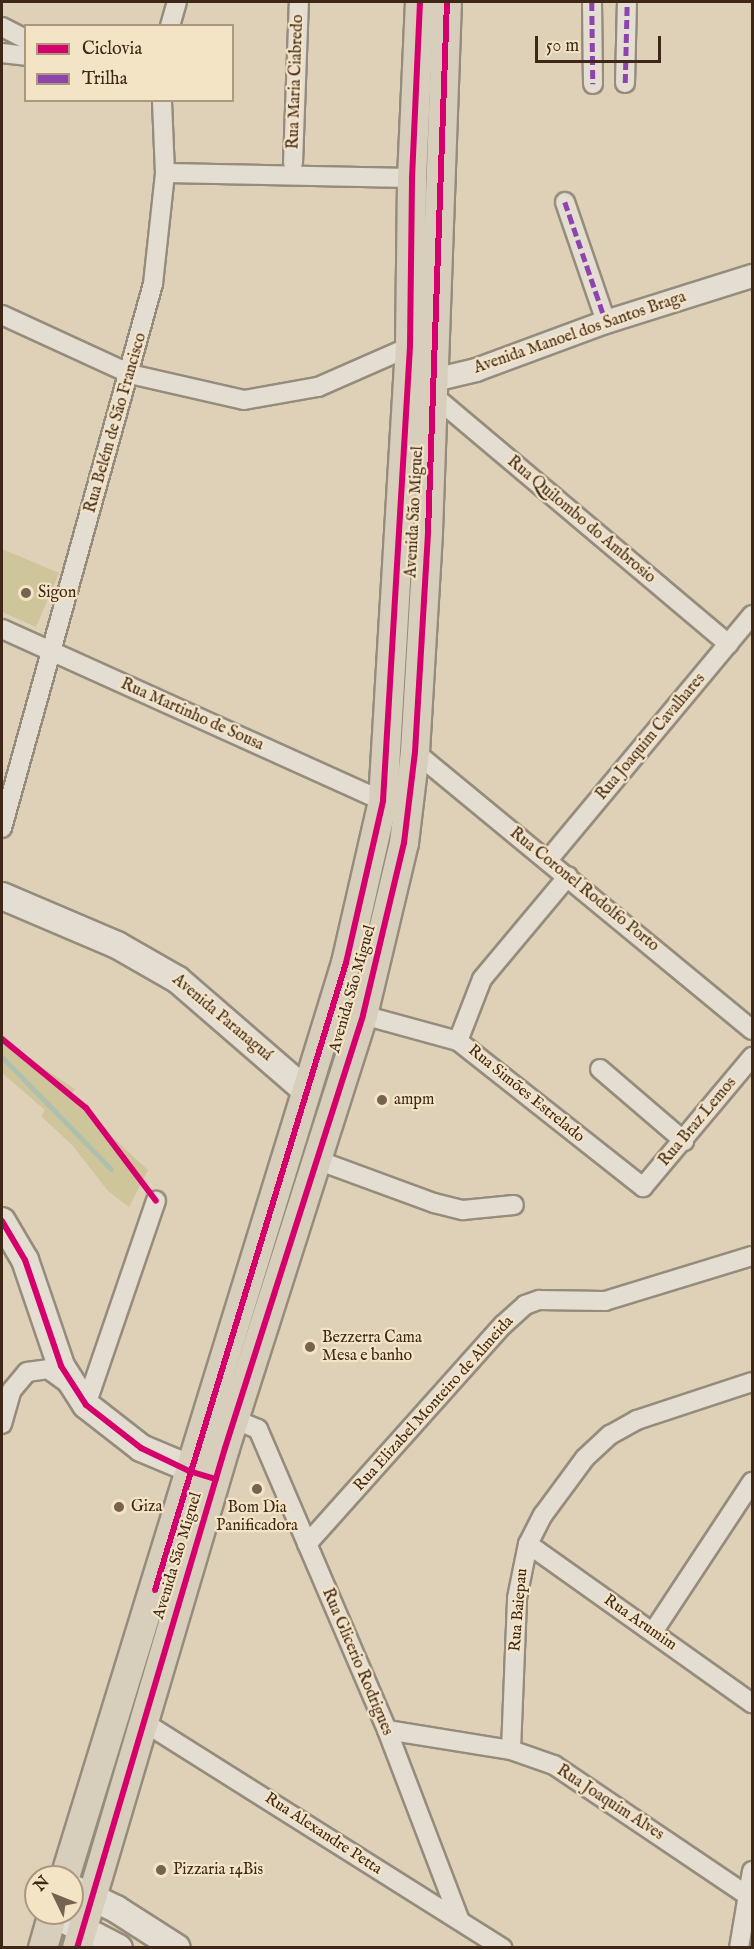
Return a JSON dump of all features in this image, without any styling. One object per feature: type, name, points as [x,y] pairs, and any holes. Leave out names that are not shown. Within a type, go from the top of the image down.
[{"type":"main road","name":"Avenida São Miguel","points":[[84,1887],[142,1721],[203,1475],[305,1090],[346,963],[383,801],[410,346],[412,178],[420,2]]},
{"type":"main road","name":"Avenida São Miguel","points":[[68,1865],[203,1475],[234,1419],[363,1015],[404,843],[415,752],[435,388],[447,2]]},
{"type":"main road","name":"Avenida Paranaguá","points":[[2,896],[117,945],[178,980],[305,1090]]},
{"type":"main road","points":[[305,1090],[317,1109],[319,1151]]},
{"type":"main road","points":[[2,1221],[9,1247],[79,1396],[121,1436],[203,1475]]},
{"type":"main road","points":[[84,1894],[177,1947]]},
{"type":"main road","points":[[44,1947],[50,1925]]},
{"type":"main road","points":[[66,1925],[80,1938],[119,1947]]},
{"type":"street","points":[[171,24],[177,2]]},
{"type":"street","name":"Rua Maria Ciabredo","points":[[293,163],[299,2]]},
{"type":"street","points":[[592,2],[593,84]]},
{"type":"street","points":[[625,83],[627,2]]},
{"type":"street","points":[[2,27],[24,38]]},
{"type":"street","points":[[2,53],[24,56]]},
{"type":"street","name":"Rua Belém de São Francisco","points":[[2,828],[130,374],[153,284],[165,173],[161,102]]},
{"type":"street","points":[[165,173],[412,178]]},
{"type":"street","points":[[565,202],[606,322]]},
{"type":"street","name":"Avenida Manoel dos Santos Braga","points":[[407,386],[435,388],[476,370],[606,322],[753,276]]},
{"type":"street","points":[[2,315],[130,374],[209,394],[254,399],[318,387],[437,336]]},
{"type":"street","name":"Rua Quilombo do Ambrosio","points":[[435,388],[728,644]]},
{"type":"street","name":"Rua Joaquim Cavalhares","points":[[548,860],[753,615]]},
{"type":"street","name":"Rua Martinho de Sousa","points":[[2,629],[383,801]]},
{"type":"street","name":"Rua Belém de São Francisco","points":[[2,784],[27,739]]},
{"type":"street","name":"Rua Coronel Rodolfo Porto","points":[[415,752],[753,1030]]},
{"type":"street","points":[[458,1041],[482,979],[568,876]]},
{"type":"street","name":"Rua Simões Estrelado","points":[[363,1015],[458,1041],[643,1187]]},
{"type":"street","name":"Rua Braz Lemos","points":[[643,1187],[753,1057]]},
{"type":"street","points":[[600,1069],[684,1141]]},
{"type":"street","points":[[319,1151],[434,1203],[463,1210],[514,1205]]},
{"type":"street","points":[[2,1424],[12,1390],[27,1372],[48,1369],[79,1396],[156,1201]]},
{"type":"street","name":"Rua Elizabel Monteiro de Almeida","points":[[307,1544],[502,1325],[525,1305],[539,1300],[605,1301],[753,1256]]},
{"type":"street","name":"Rua Baiepau","points":[[511,1750],[517,1598],[528,1544],[563,1486],[610,1435],[637,1420],[753,1382]]},
{"type":"street","name":"Rua Glicerio Rodrigues","points":[[234,1419],[258,1429],[387,1730],[460,1921]]},
{"type":"street","points":[[653,1632],[753,1482]]},
{"type":"street","name":"Rua Arumim","points":[[528,1544],[753,1703]]},
{"type":"street","name":"Rua Alexandre Petta","points":[[142,1721],[503,1947]]},
{"type":"street","name":"Rua Joaquim Alves","points":[[387,1730],[511,1750],[554,1765],[591,1787],[748,1896]]},
{"type":"street","points":[[739,1947],[753,1871]]},
{"type":"shaded area","name":"Sigon","points":[[2,549],[59,573],[36,627],[2,612]]},
{"type":"shaded area","points":[[2,1041],[75,1089],[68,1096],[148,1170],[129,1207],[108,1191],[73,1146],[41,1116],[45,1110],[2,1073]]},
{"type":"waterway","points":[[2,1057],[111,1169]]},
{"type":"marked path","points":[[592,2],[593,84]]},
{"type":"marked path","points":[[625,83],[627,2]]},
{"type":"marked path","points":[[565,202],[606,322]]},
{"type":"cycle path","points":[[155,1590],[346,963],[383,801],[410,346],[412,178],[420,2]]},
{"type":"cycle path","points":[[77,1948],[225,1448],[363,1015],[404,843],[415,752],[428,532],[447,2]]},
{"type":"cycle path","points":[[2,1039],[86,1108],[156,1201]]},
{"type":"cycle path","points":[[2,1221],[25,1260],[61,1366],[86,1405],[141,1448],[189,1471],[216,1479]]},
{"type":"place","name":"Sigon","points":[[26,593]]},
{"type":"place","name":"ampm","points":[[382,1100]]},
{"type":"place","name":"Bezzerra Cama Mesa e banho","points":[[310,1347]]},
{"type":"place","name":"Bom Dia Panificadora","points":[[257,1489]]},
{"type":"place","name":"Giza","points":[[119,1507]]},
{"type":"place","name":"Pizzaria 14Bis","points":[[161,1870]]}]
